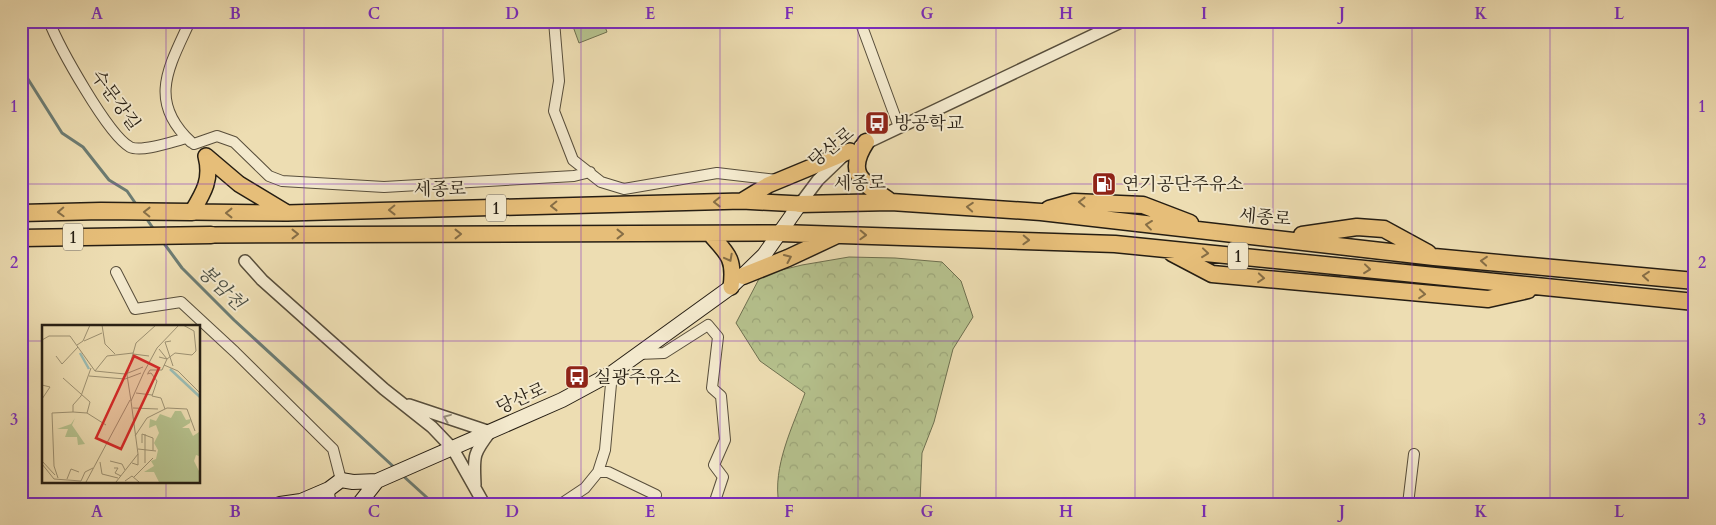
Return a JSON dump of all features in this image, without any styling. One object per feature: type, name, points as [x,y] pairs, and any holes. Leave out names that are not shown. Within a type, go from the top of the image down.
[{"type":"highway","points":[[866,142],[857,157],[856,169],[858,177],[891,202]]},
{"type":"highway","name":"세종로","points":[[800,204],[891,202],[1041,212],[1434,257],[1695,281]]},
{"type":"highway","name":"세종로","points":[[21,213],[101,211],[192,212]]},
{"type":"highway","points":[[1279,238],[1357,227],[1384,229],[1434,257]]},
{"type":"highway","name":"1","points":[[780,233],[1046,240],[1166,249],[1695,302]]},
{"type":"highway","points":[[737,281],[839,234]]},
{"type":"highway","name":"1","points":[[21,238],[212,235]]},
{"type":"main road","points":[[742,201],[768,185],[850,151]]},
{"type":"main road","points":[[192,212],[209,181],[210,170],[206,156]]},
{"type":"main road","points":[[206,156],[239,184],[287,213]]},
{"type":"main road","name":"세종로","points":[[192,212],[287,213],[742,201],[800,204]]},
{"type":"main road","name":"당산로","points":[[377,481],[562,400],[612,374],[737,281],[764,255],[800,204]]},
{"type":"main road","name":"1","points":[[212,235],[780,233]]},
{"type":"main road","points":[[710,234],[731,259],[737,281]]},
{"type":"main road","points":[[280,504],[307,502],[347,481],[377,481]]},
{"type":"main road","points":[[347,481],[360,491],[360,503]]},
{"type":"main road","points":[[360,503],[377,481]]},
{"type":"main road","points":[[329,489],[329,504]]},
{"type":"street","name":"수문강길","points":[[49,21],[56,39],[90,97],[119,136],[130,147],[142,149],[217,136],[234,142],[269,176],[282,181],[384,187],[574,176],[590,172]]},
{"type":"street","points":[[190,21],[168,69],[165,102],[172,120],[206,156]]},
{"type":"street","points":[[554,21],[559,81],[554,111],[573,160],[601,182],[624,189],[717,172],[783,180]]},
{"type":"street","points":[[860,21],[899,127]]},
{"type":"street","name":"당산로","points":[[800,204],[818,180],[850,151],[1122,21]]},
{"type":"street","points":[[245,261],[268,286],[384,389],[432,426],[448,451],[475,485],[484,504]]},
{"type":"street","points":[[116,272],[135,309],[181,302],[333,449],[347,481]]},
{"type":"street","points":[[637,354],[664,353],[708,325],[718,337],[712,388],[721,396],[725,440],[714,465],[723,477],[714,504]]},
{"type":"street","points":[[561,504],[585,488],[598,472],[605,450],[612,374]]},
{"type":"street","points":[[405,404],[490,432],[474,456],[475,485]]},
{"type":"street","points":[[1408,504],[1414,454]]},
{"type":"street","points":[[598,472],[608,472],[656,495],[653,504]]},
{"type":"green space","points":[[571,21],[603,21],[607,32],[579,43]]},
{"type":"green space","points":[[849,257],[942,262],[961,281],[973,317],[953,349],[934,422],[922,453],[920,502],[779,504],[778,476],[781,461],[805,393],[760,361],[736,323],[761,275],[802,265]]},
{"type":"waterway","name":"봉암천","points":[[21,68],[62,133],[83,147],[109,180],[127,191],[138,207]]},
{"type":"waterway","name":"봉암천","points":[[146,218],[155,231]]},
{"type":"waterway","name":"봉암천","points":[[163,242],[182,268],[234,320],[395,468]]},
{"type":"waterway","name":"봉암천","points":[[401,474],[434,504]]},
{"type":"place","name":"방공학교","points":[[877,123]]},
{"type":"place","name":"연기공단주유소","points":[[1104,184]]},
{"type":"place","name":"실광주유소","points":[[577,377]]}]
